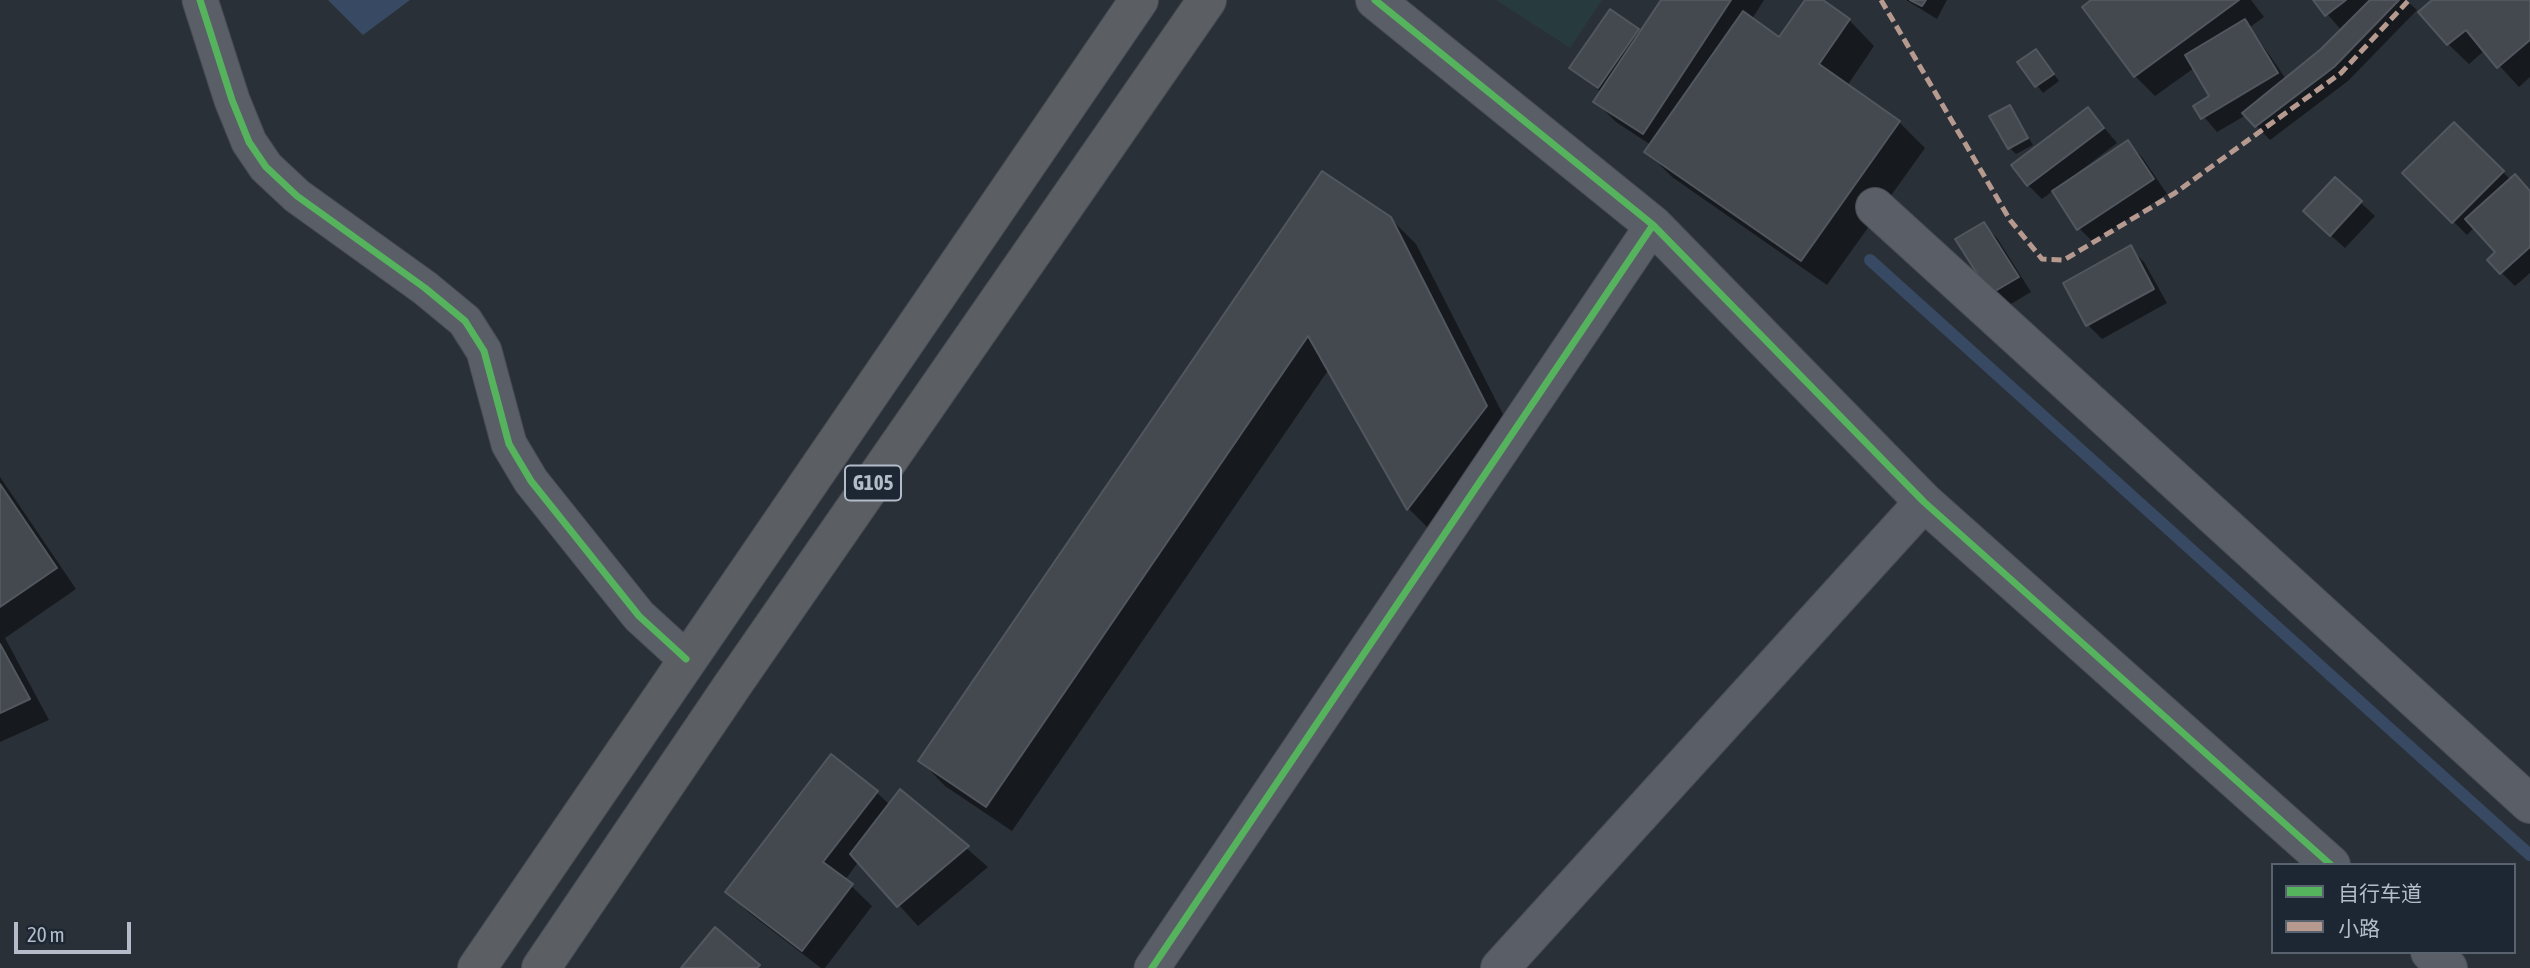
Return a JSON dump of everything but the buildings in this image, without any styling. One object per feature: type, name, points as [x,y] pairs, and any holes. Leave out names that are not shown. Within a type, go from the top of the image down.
[{"type":"highway","name":"G105","points":[[477,968],[1139,0]]},
{"type":"highway","name":"G105","points":[[541,968],[734,683],[1207,0]]},
{"type":"street","points":[[200,0],[236,110],[249,142],[266,167],[297,195],[465,320],[484,351],[509,444],[531,481],[639,616],[686,659]]},
{"type":"street","points":[[1375,0],[1653,225],[1924,502],[2329,863]]},
{"type":"street","points":[[1875,207],[2530,804]]},
{"type":"street","points":[[1153,968],[1653,225]]},
{"type":"street","points":[[1500,968],[1924,502]]},
{"type":"street","points":[[2432,954],[2448,968]]},
{"type":"green space","points":[[1496,0],[1602,0],[1570,48]]},
{"type":"water","points":[[328,0],[410,0],[363,35]]},
{"type":"waterway","points":[[1870,260],[2530,855]]},
{"type":"marked path","points":[[1881,0],[2010,220],[2042,259],[2064,260],[2175,193],[2341,73],[2409,0]]},
{"type":"cycle path","points":[[200,0],[232,100],[249,142],[266,167],[297,196],[425,288],[465,321],[484,351],[509,444],[531,481],[639,616],[686,659]]},
{"type":"cycle path","points":[[1375,0],[1653,225],[1924,502],[2329,863]]},
{"type":"cycle path","points":[[1152,968],[1653,225]]}]
